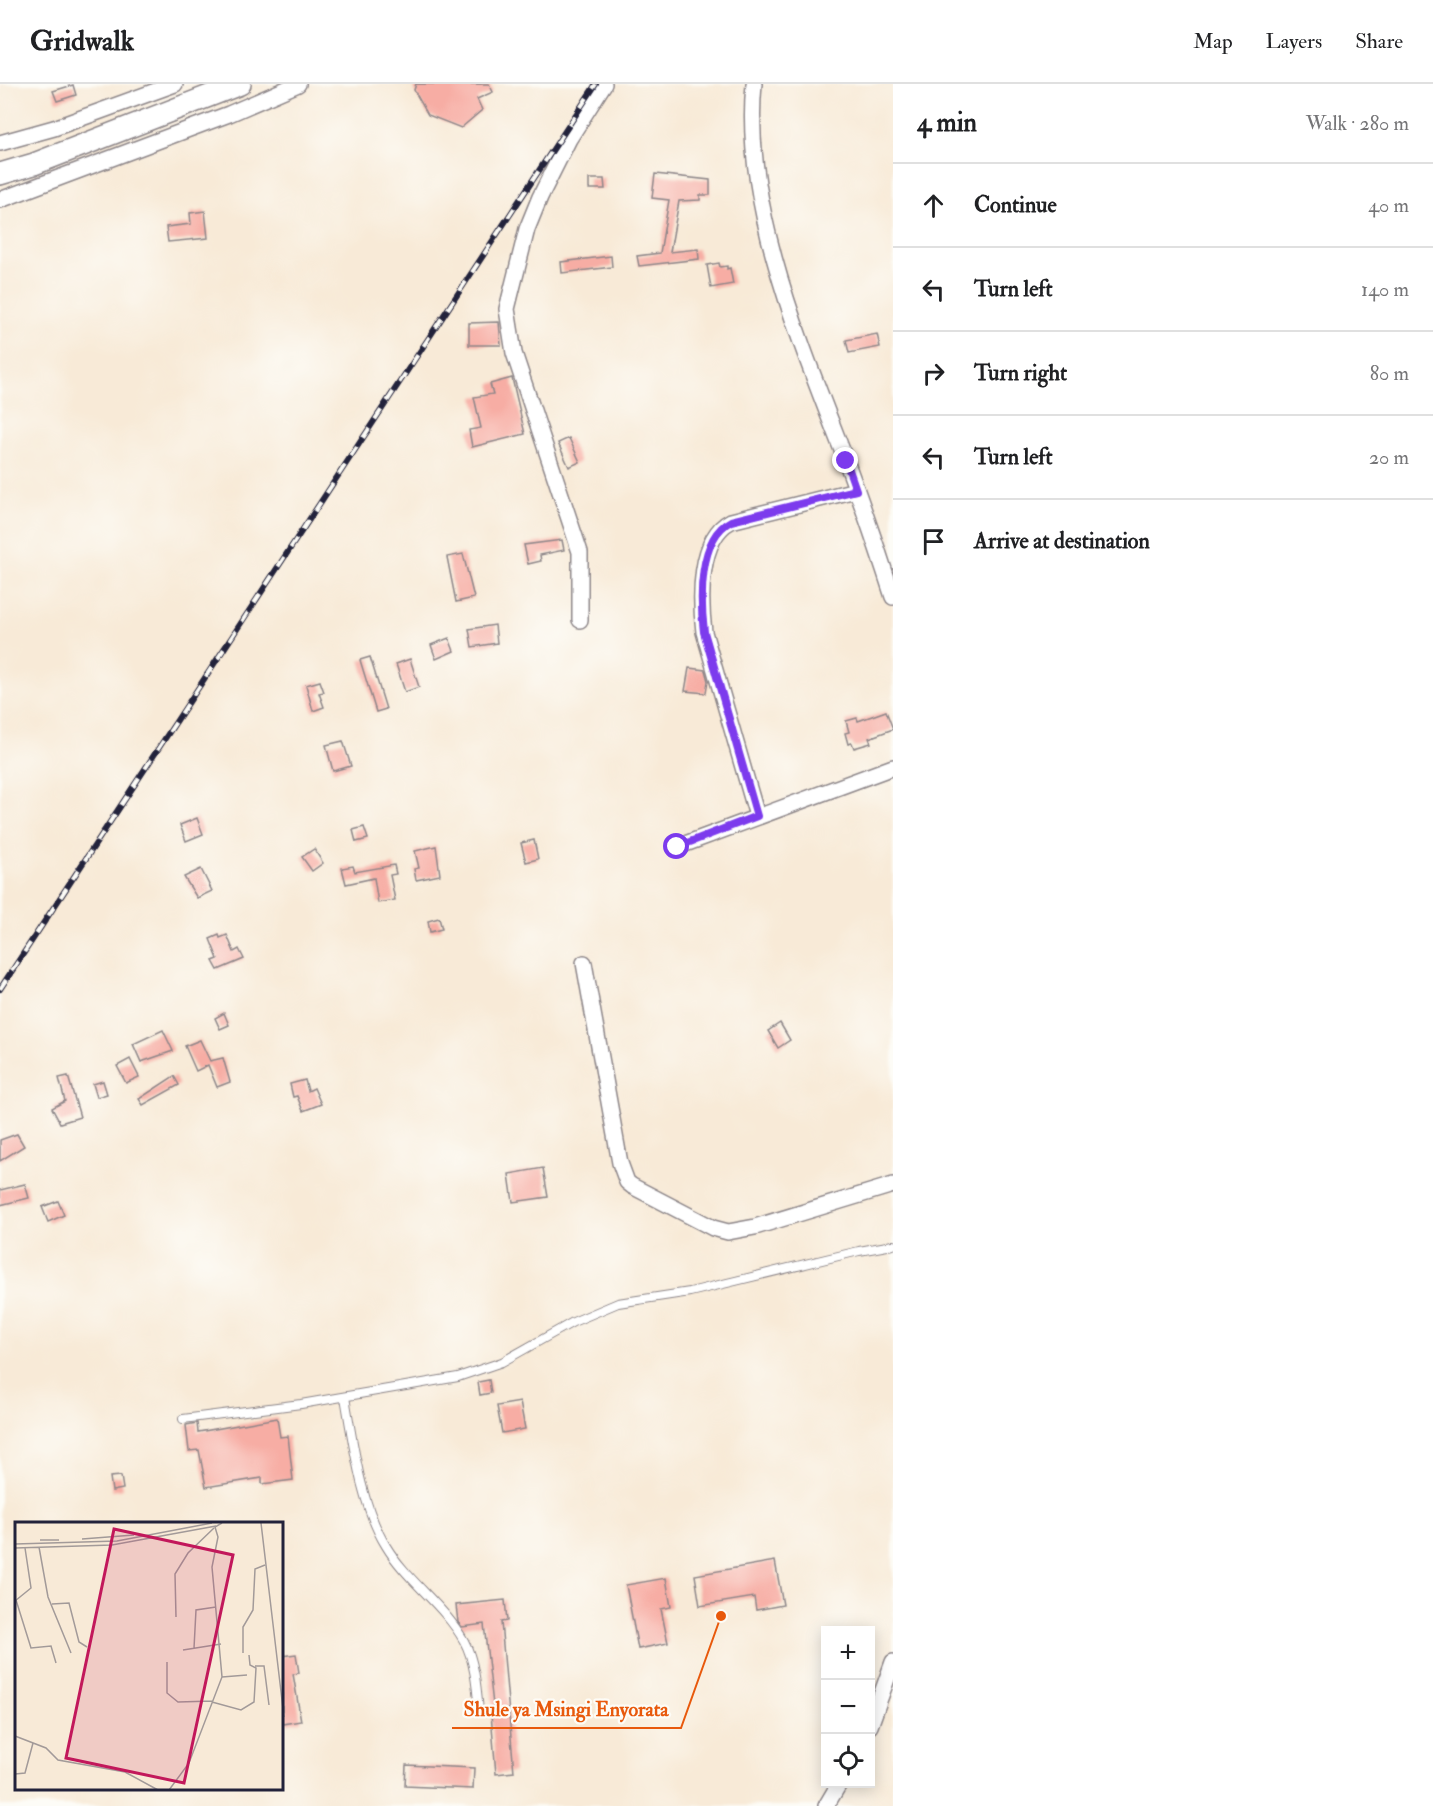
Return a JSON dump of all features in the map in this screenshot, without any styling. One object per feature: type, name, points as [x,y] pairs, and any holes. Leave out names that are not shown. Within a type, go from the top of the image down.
[{"type":"main road","points":[[0,174],[34,164],[240,84]]},
{"type":"street","points":[[0,143],[54,128],[175,84]]},
{"type":"street","points":[[0,200],[229,114],[298,84]]},
{"type":"street","points":[[580,620],[580,552],[514,353],[507,309],[525,237],[540,197],[569,139],[604,84]]},
{"type":"street","points":[[754,84],[752,148],[768,229],[799,335],[893,597]]},
{"type":"street","points":[[757,816],[704,632],[701,602],[703,577],[711,541],[724,525],[731,521],[856,490]]},
{"type":"street","points":[[677,847],[893,767]]},
{"type":"street","points":[[584,963],[620,1163],[627,1182],[632,1186],[713,1228],[728,1232],[755,1227],[893,1185]]},
{"type":"street","points":[[875,1712],[893,1662]]},
{"type":"street","points":[[826,1806],[837,1788]]},
{"type":"lane","points":[[183,1419],[345,1397],[458,1377],[487,1368],[518,1354],[573,1322],[618,1303],[690,1292],[859,1251],[893,1245]]},
{"type":"lane","points":[[345,1397],[359,1474],[382,1538],[401,1568],[463,1640],[477,1691],[479,1712]]},
{"type":"building","points":[[416,84],[489,84],[493,92],[477,99],[482,110],[461,128],[428,115],[414,90]]},
{"type":"building","points":[[73,85],[76,95],[57,101],[53,91]]},
{"type":"building","points":[[655,174],[710,180],[710,195],[700,195],[700,200],[679,201],[670,252],[698,249],[699,259],[639,266],[637,256],[660,253],[669,200],[652,198]]},
{"type":"building","points":[[589,179],[604,179],[605,189],[589,189]]},
{"type":"building","points":[[205,211],[208,238],[168,242],[166,227],[191,224],[190,213]]},
{"type":"building","points":[[611,256],[612,267],[562,273],[561,262]]},
{"type":"building","points":[[719,263],[720,267],[730,268],[733,284],[711,288],[707,265]]},
{"type":"building","points":[[499,322],[501,345],[469,345],[469,323]]},
{"type":"building","points":[[877,334],[880,347],[849,353],[846,340]]},
{"type":"building","points":[[512,378],[525,434],[472,447],[469,430],[481,428],[474,397],[493,394],[490,384]]},
{"type":"building","points":[[569,438],[580,462],[569,467],[558,443]]},
{"type":"building","points":[[562,540],[564,550],[540,555],[541,561],[528,564],[524,545]]},
{"type":"building","points":[[463,554],[474,598],[456,602],[447,557]]},
{"type":"building","points":[[495,625],[497,643],[472,647],[469,629]]},
{"type":"building","points":[[449,638],[454,651],[436,659],[431,645]]},
{"type":"building","points":[[370,657],[386,709],[376,712],[360,660]]},
{"type":"building","points":[[410,659],[419,687],[405,692],[396,664]]},
{"type":"building","points":[[689,668],[705,670],[708,681],[706,693],[685,691]]},
{"type":"building","points":[[320,681],[324,692],[319,693],[324,707],[313,711],[306,685]]},
{"type":"building","points":[[886,711],[893,729],[869,738],[871,743],[854,748],[852,743],[848,744],[845,733],[849,732],[846,721],[857,718],[858,721]]},
{"type":"building","points":[[343,741],[351,766],[333,771],[326,745]]},
{"type":"building","points":[[197,818],[203,834],[186,841],[180,825]]},
{"type":"building","points":[[364,827],[368,839],[356,842],[353,830]]},
{"type":"building","points":[[534,840],[538,859],[526,862],[521,843]]},
{"type":"building","points":[[436,846],[440,875],[416,880],[414,869],[419,868],[415,851]]},
{"type":"building","points":[[314,849],[323,863],[312,871],[302,857]]},
{"type":"building","points":[[394,865],[396,874],[390,875],[395,900],[378,903],[374,878],[346,884],[342,868],[353,866],[355,872]]},
{"type":"building","points":[[201,869],[212,891],[197,898],[184,877]]},
{"type":"building","points":[[439,918],[442,929],[430,932],[428,921]]},
{"type":"building","points":[[219,935],[220,938],[227,935],[234,952],[239,949],[244,959],[218,970],[213,961],[218,959],[210,939]]},
{"type":"building","points":[[224,1013],[229,1025],[220,1029],[215,1018]]},
{"type":"building","points":[[780,1023],[790,1040],[778,1048],[768,1031]]},
{"type":"building","points":[[163,1030],[173,1051],[141,1062],[133,1044]]},
{"type":"building","points":[[200,1040],[210,1061],[223,1058],[230,1082],[217,1087],[208,1065],[196,1071],[185,1046]]},
{"type":"building","points":[[130,1059],[139,1077],[126,1083],[117,1066]]},
{"type":"building","points":[[68,1076],[80,1117],[60,1123],[52,1108],[65,1101],[59,1078]]},
{"type":"building","points":[[174,1076],[179,1085],[143,1105],[139,1099]]},
{"type":"building","points":[[305,1080],[308,1091],[314,1088],[321,1104],[303,1111],[297,1096],[293,1097],[290,1084]]},
{"type":"building","points":[[103,1081],[107,1094],[97,1097],[93,1084]]},
{"type":"building","points":[[17,1134],[24,1146],[0,1161],[0,1140]]},
{"type":"building","points":[[543,1168],[548,1197],[513,1202],[509,1174]]},
{"type":"building","points":[[25,1184],[29,1198],[0,1205],[0,1190]]},
{"type":"building","points":[[58,1201],[64,1215],[48,1222],[42,1207]]},
{"type":"building","points":[[489,1380],[491,1393],[480,1395],[478,1382]]},
{"type":"building","points":[[520,1402],[525,1429],[502,1433],[497,1406]]},
{"type":"building","points":[[277,1418],[280,1437],[288,1436],[293,1480],[262,1484],[262,1478],[206,1487],[199,1450],[189,1451],[186,1425],[197,1423],[198,1432]]},
{"type":"building","points":[[121,1476],[123,1489],[112,1491],[110,1477]]},
{"type":"building","points":[[775,1561],[783,1605],[756,1610],[754,1597],[700,1606],[695,1575]]},
{"type":"building","points":[[666,1578],[671,1607],[661,1609],[668,1643],[638,1649],[626,1585]]},
{"type":"building","points":[[505,1600],[507,1621],[501,1622],[514,1772],[496,1774],[491,1714],[494,1714],[484,1624],[462,1627],[458,1622],[456,1605]]},
{"type":"building","points":[[296,1654],[299,1673],[293,1674],[301,1721],[284,1724],[284,1656]]},
{"type":"building","points":[[406,1765],[474,1768],[473,1789],[405,1786]]},
{"type":"railway","points":[[0,989],[596,84]]},
{"type":"place","name":"Shule ya Msingi Enyorata","points":[[721,1616]]},
{"type":"route","points":[[677,847],[757,816],[704,632],[701,602],[703,577],[711,541],[716,533],[731,521],[856,490],[846,461]]}]
